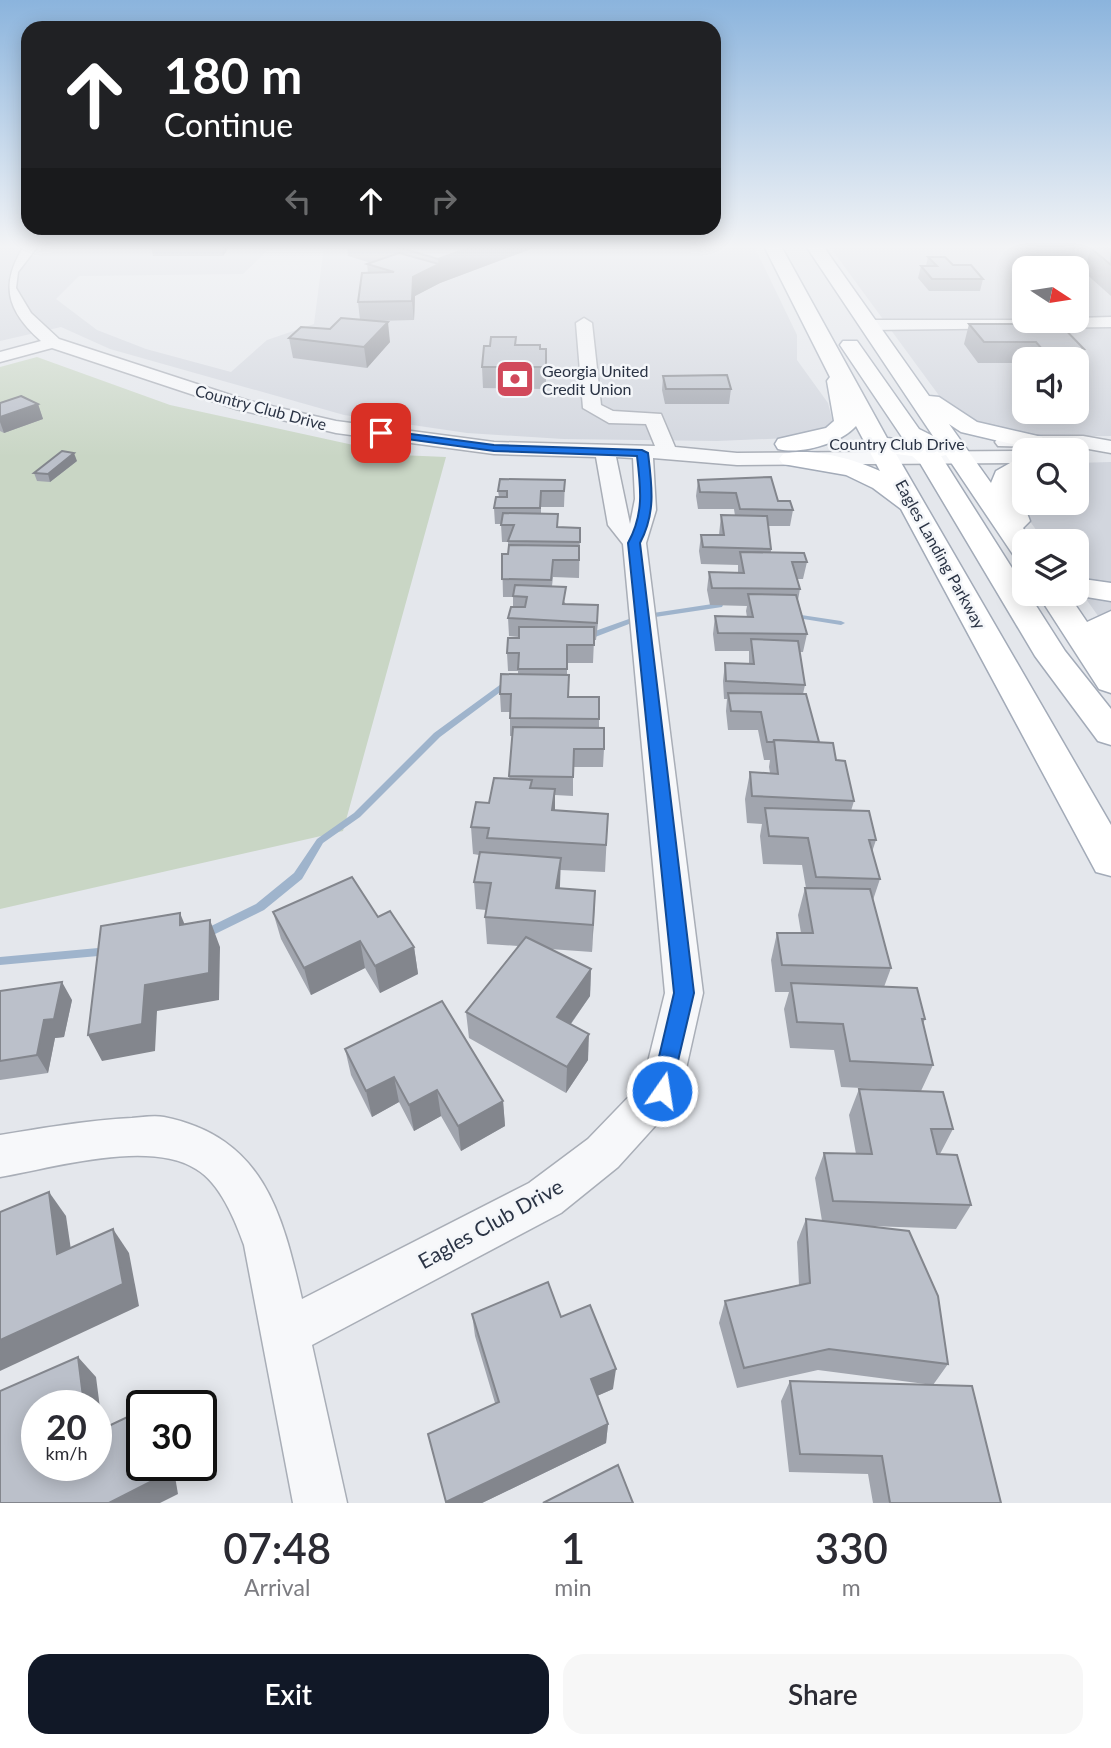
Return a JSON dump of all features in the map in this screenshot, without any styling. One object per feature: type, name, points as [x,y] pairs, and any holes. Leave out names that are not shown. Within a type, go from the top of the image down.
[{"type":"main road","name":"Eagles Landing Parkway","points":[[808,316],[1111,861]]},
{"type":"main road","points":[[833,316],[910,434],[942,450],[1012,535]]},
{"type":"main road","points":[[862,316],[916,392],[942,450],[1051,656],[1111,733]]},
{"type":"main road","points":[[790,452],[834,434],[846,422],[833,363]]},
{"type":"main road","points":[[916,392],[969,427],[1012,447]]},
{"type":"main road","points":[[884,451],[942,450]]},
{"type":"main road","points":[[790,452],[881,479],[918,511]]},
{"type":"main road","points":[[1012,468],[1005,475],[1003,485],[1012,509]]},
{"type":"main road","points":[[1089,589],[1111,592]]},
{"type":"main road","points":[[1061,606],[1105,673]]},
{"type":"main road","points":[[1105,673],[1099,627],[1111,620]]},
{"type":"street","points":[[25,316],[47,339]]},
{"type":"street","points":[[868,325],[897,322],[1111,322]]},
{"type":"street","points":[[584,323],[592,408],[609,417],[654,418],[675,453]]},
{"type":"street","points":[[0,345],[47,339]]},
{"type":"street","points":[[0,357],[47,339]]},
{"type":"street","name":"Country Club Drive","points":[[47,339],[243,405],[336,427],[494,448],[675,453],[737,459],[790,452],[884,451]]},
{"type":"street","name":"Country Club Drive","points":[[1089,443],[1111,447]]},
{"type":"street","name":"Country Club Drive","points":[[942,450],[1012,453]]},
{"type":"street","points":[[605,453],[619,526],[634,543],[644,524],[648,493],[642,453]]},
{"type":"street","points":[[1089,456],[1111,453]]},
{"type":"street","name":"Eagles Club Drive","points":[[285,1333],[545,1198],[603,1153],[662,1091],[684,993],[634,543]]},
{"type":"street","points":[[0,1156],[103,1139],[163,1136],[212,1154],[247,1194],[267,1245],[320,1503]]},
{"type":"shaded area","points":[[0,316],[79,316],[97,330],[146,349],[231,372],[267,340],[314,324],[315,316],[788,316],[797,335],[797,360],[828,403],[833,423],[814,437],[717,441],[563,439],[467,433],[344,415],[110,349],[61,327],[0,341]]},
{"type":"shaded area","points":[[881,316],[1012,316],[1012,333],[1089,333],[1089,316],[1111,316],[1111,436],[1016,437],[957,420]]},
{"type":"shaded area","points":[[1111,462],[1111,634],[1089,603],[1089,529],[1035,529],[1026,515],[1089,515],[1089,463]]},
{"type":"green space","points":[[37,357],[170,405],[399,455],[446,457],[343,831],[0,909],[0,367]]},
{"type":"building","points":[[341,318],[388,322],[364,347],[289,338],[301,327],[330,329]]},
{"type":"building","points":[[969,324],[1012,324],[1012,333],[1069,333],[1082,347],[1040,347],[1036,342],[984,342]]},
{"type":"building","points":[[491,337],[516,337],[515,345],[540,345],[540,349],[546,349],[546,367],[482,367],[484,346],[490,346]]},
{"type":"building","points":[[727,375],[731,389],[666,389],[663,376]]},
{"type":"building","points":[[21,396],[38,404],[0,417],[0,403]]},
{"type":"building","points":[[62,451],[74,453],[48,474],[34,473]]},
{"type":"building","points":[[771,477],[778,501],[790,501],[793,510],[740,509],[736,493],[700,492],[698,480]]},
{"type":"building","points":[[500,479],[565,480],[564,491],[541,491],[540,508],[494,508],[496,497],[507,497],[507,491],[498,491]]},
{"type":"building","points":[[503,513],[558,514],[557,527],[580,528],[580,542],[508,541],[514,525],[501,525]]},
{"type":"building","points":[[721,515],[767,516],[771,549],[703,547],[701,535],[724,535]]},
{"type":"building","points":[[509,545],[579,546],[579,560],[553,560],[551,580],[502,579],[502,554],[508,554]]},
{"type":"building","points":[[740,552],[804,553],[807,562],[792,562],[800,589],[712,588],[709,572],[744,573]]},
{"type":"building","points":[[515,585],[566,587],[563,604],[598,605],[597,623],[508,618],[511,607],[525,607],[527,597],[513,596]]},
{"type":"building","points":[[748,594],[796,595],[807,634],[718,633],[715,616],[753,617]]},
{"type":"building","points":[[519,627],[594,627],[594,645],[567,645],[567,669],[518,669],[519,653],[507,653],[508,638],[519,638]]},
{"type":"building","points":[[751,639],[798,641],[805,685],[726,681],[725,663],[754,664]]},
{"type":"building","points":[[501,674],[569,675],[568,697],[599,697],[599,719],[510,718],[511,694],[500,694]]},
{"type":"building","points":[[728,693],[806,694],[819,742],[767,742],[761,712],[731,711]]},
{"type":"building","points":[[513,727],[604,728],[604,749],[574,749],[573,777],[509,776]]},
{"type":"building","points":[[774,740],[833,743],[836,760],[845,761],[854,801],[752,796],[750,772],[778,774]]},
{"type":"building","points":[[494,778],[532,780],[530,788],[555,789],[552,810],[608,814],[606,845],[487,838],[489,828],[471,827],[476,802],[489,803]]},
{"type":"building","points":[[765,808],[869,811],[876,840],[869,840],[880,879],[816,877],[808,838],[769,836]]},
{"type":"building","points":[[480,852],[561,858],[556,888],[595,891],[593,925],[485,917],[491,883],[474,882]]},
{"type":"building","points":[[352,877],[378,917],[390,911],[414,947],[375,966],[360,941],[304,968],[273,912]]},
{"type":"building","points":[[805,888],[870,889],[891,968],[782,965],[777,933],[813,933]]},
{"type":"building","points":[[180,913],[180,925],[210,920],[209,973],[145,985],[142,1024],[88,1035],[101,926]]},
{"type":"building","points":[[526,937],[591,969],[557,1017],[589,1034],[567,1067],[466,1012]]},
{"type":"building","points":[[62,982],[54,1019],[44,1020],[37,1055],[0,1061],[0,991]]},
{"type":"building","points":[[791,983],[917,988],[933,1065],[850,1061],[843,1024],[797,1022]]},
{"type":"building","points":[[442,1001],[503,1101],[458,1126],[437,1090],[409,1105],[394,1077],[366,1091],[345,1049]]},
{"type":"building","points":[[859,1089],[943,1092],[953,1129],[931,1129],[937,1154],[957,1155],[971,1205],[833,1201],[824,1153],[872,1154]]},
{"type":"building","points":[[49,1192],[57,1254],[113,1229],[123,1284],[0,1340],[0,1212]]},
{"type":"building","points":[[806,1219],[909,1231],[938,1296],[948,1364],[829,1349],[744,1368],[725,1301],[810,1283]]},
{"type":"building","points":[[548,1282],[561,1317],[590,1305],[616,1369],[591,1379],[608,1424],[446,1502],[428,1434],[499,1402],[472,1314]]},
{"type":"building","points":[[78,1357],[82,1390],[21,1390],[21,1481],[112,1481],[112,1424],[126,1418],[126,1481],[152,1481],[109,1503],[0,1503],[0,1391]]},
{"type":"building","points":[[790,1381],[972,1386],[1001,1503],[890,1503],[882,1456],[800,1454]]},
{"type":"building","points":[[618,1465],[633,1503],[543,1503]]},
{"type":"waterway","points":[[587,637],[640,617],[719,605]]},
{"type":"waterway","points":[[791,615],[841,623]]},
{"type":"waterway","points":[[205,934],[260,907],[298,876],[320,841],[357,815],[437,735],[508,682]]},
{"type":"waterway","points":[[0,961],[109,951]]},
{"type":"place","name":"Georgia United Credit Union","points":[[515,379]]},
{"type":"route","points":[[381,433],[494,448],[642,453],[648,493],[644,524],[634,543],[684,993],[662,1091]]}]
